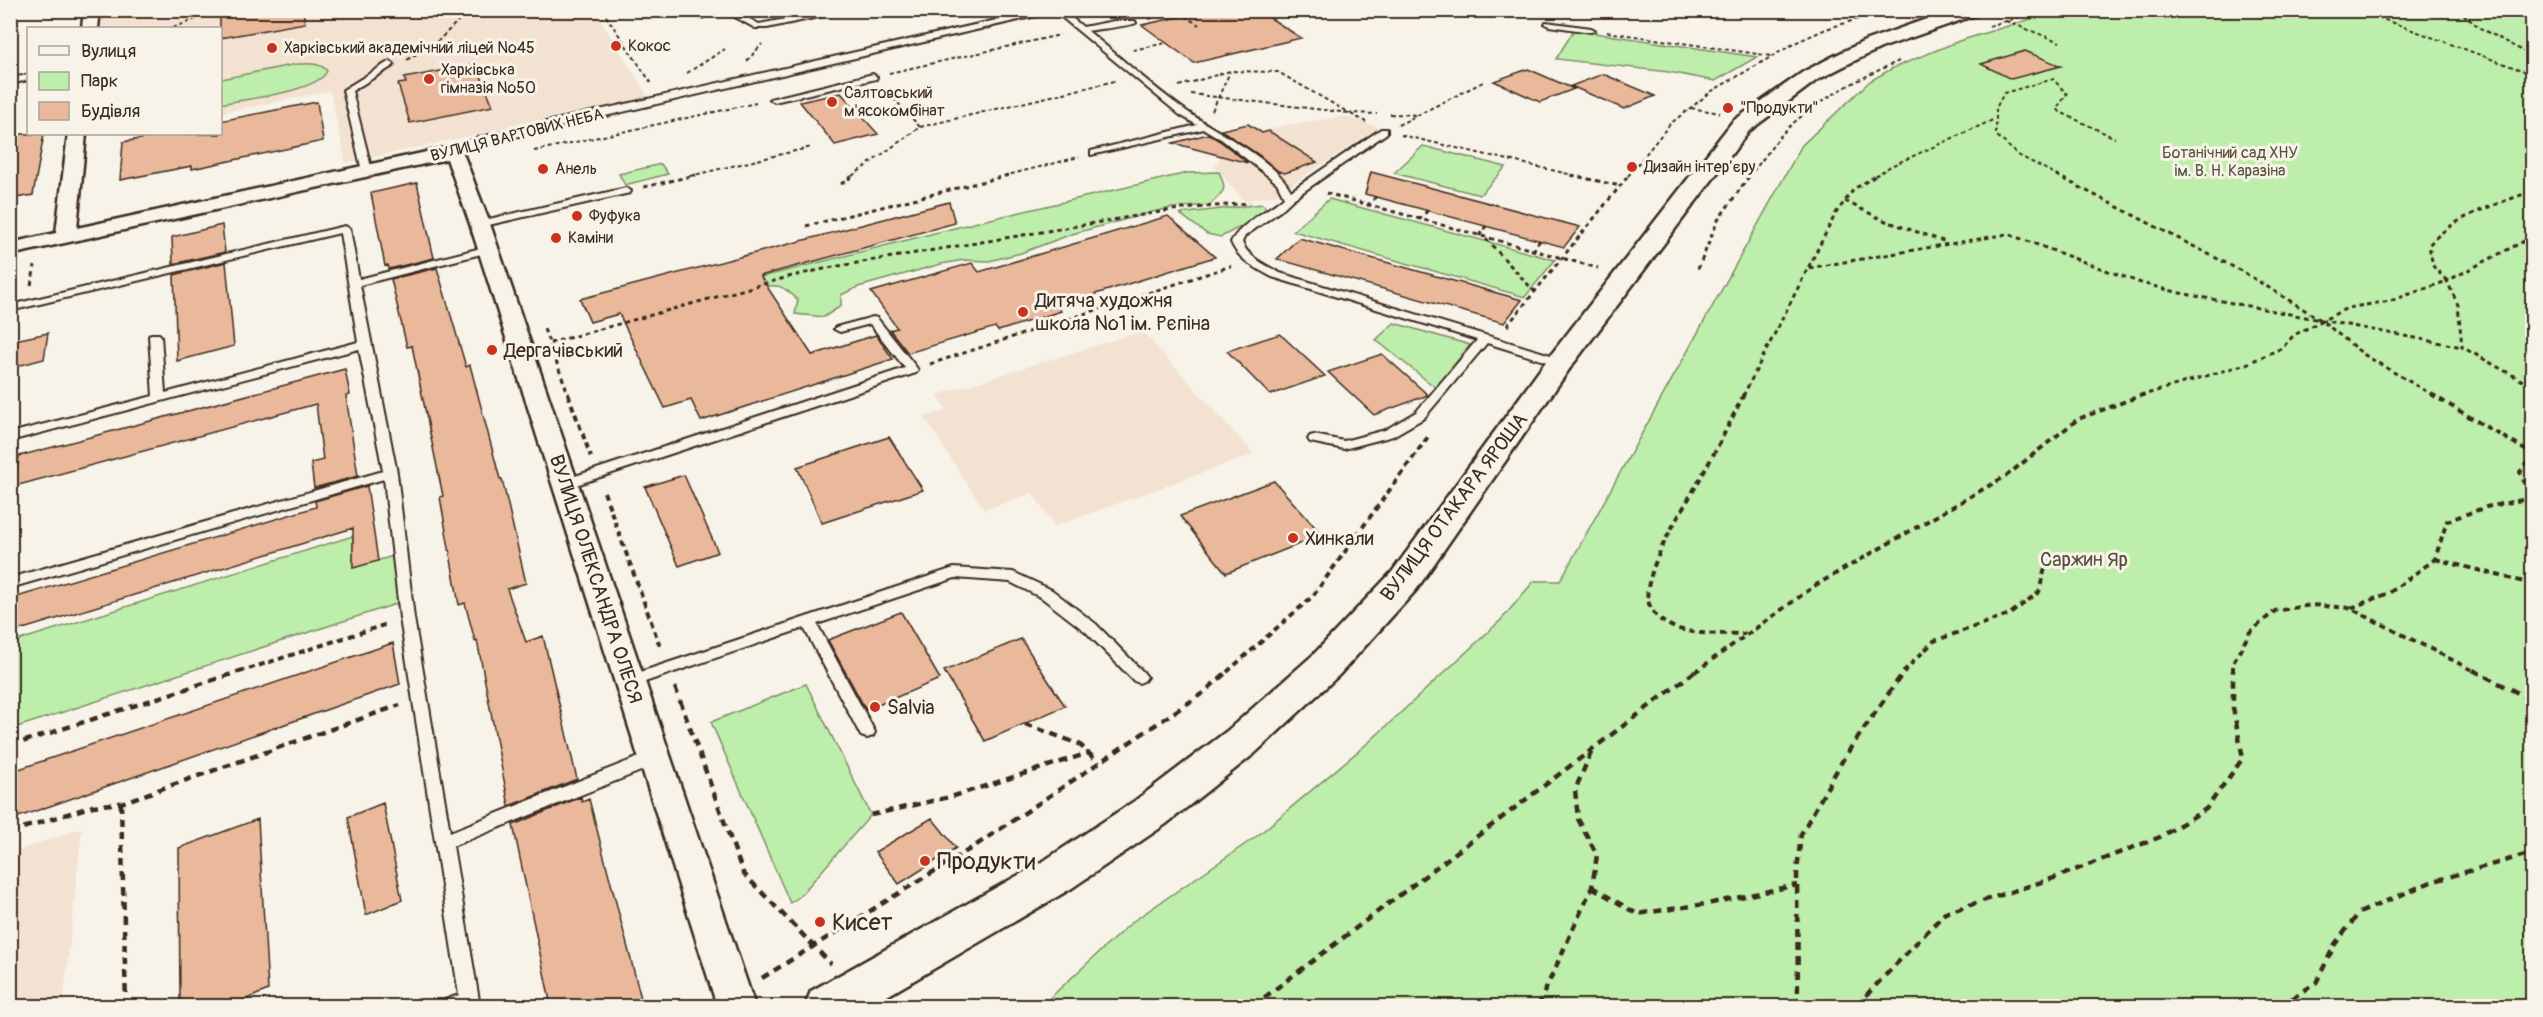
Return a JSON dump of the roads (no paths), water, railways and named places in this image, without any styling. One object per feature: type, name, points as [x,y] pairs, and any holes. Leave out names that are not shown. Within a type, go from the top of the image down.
[{"type":"street","points":[[90,27],[92,10]]},
{"type":"street","name":"ВУЛИЦЯ ВАРТОВИХ НЕБА","points":[[10,249],[454,152],[476,142],[1057,10]]},
{"type":"street","name":"ВУЛИЦЯ ОТАКАРА ЯРОША","points":[[828,1006],[1057,875],[1151,812],[1241,742],[1326,665],[1404,581],[1560,362],[1720,150],[1741,126],[1768,104],[1810,76],[1874,44],[1978,19]]},
{"type":"street","points":[[66,237],[77,135]]},
{"type":"street","name":"ВУЛИЦЯ ОЛЕКСАНДРА ОЛЕСЯ","points":[[454,152],[566,484],[736,1006]]},
{"type":"lane","points":[[726,10],[758,26],[781,24],[848,10]]},
{"type":"lane","points":[[1057,10],[1183,112],[1224,136],[1281,181],[1289,197]]},
{"type":"lane","points":[[1081,30],[1114,23],[1132,24]]},
{"type":"lane","points":[[1549,24],[1591,30]]},
{"type":"lane","points":[[367,171],[347,90],[390,64]]},
{"type":"lane","points":[[774,99],[873,77]]},
{"type":"lane","points":[[10,81],[27,78]]},
{"type":"lane","points":[[1094,153],[1205,126]]},
{"type":"lane","points":[[1384,131],[1238,234],[1236,239],[1238,249],[1248,260],[1276,275],[1560,362]]},
{"type":"lane","points":[[354,283],[484,237],[626,191]]},
{"type":"lane","points":[[10,308],[345,229],[364,344],[390,473],[407,618],[469,1000],[452,1006]]},
{"type":"lane","points":[[566,484],[912,370],[873,320],[840,329]]},
{"type":"lane","points":[[155,336],[159,399]]},
{"type":"lane","points":[[1314,439],[1344,445],[1389,433],[1420,416],[1490,340]]},
{"type":"lane","points":[[10,437],[364,344]]},
{"type":"lane","points":[[10,583],[390,473]]},
{"type":"lane","points":[[630,681],[954,573],[1013,577],[1047,594],[1091,627],[1139,676]]},
{"type":"lane","points":[[808,622],[867,732]]},
{"type":"lane","points":[[443,842],[655,758]]},
{"type":"place","name":"Кокос","points":[[616,46]]},
{"type":"place","name":"Харківський академічний ліцей №45","points":[[272,48]]},
{"type":"place","name":"Харківська гімназія №50","points":[[429,79]]},
{"type":"place","name":"Салтовський м'ясокомбінат","points":[[832,102]]},
{"type":"place","name":"\"Продукти\"","points":[[1728,108]]},
{"type":"place","name":"Дизайн інтер'єру","points":[[1632,167]]},
{"type":"place","name":"Анель","points":[[543,169]]},
{"type":"place","name":"Фуфука","points":[[577,216]]},
{"type":"place","name":"Каміни","points":[[556,238]]},
{"type":"place","name":"Дитяча художня школа №1 ім. Рєпіна","points":[[1023,312]]},
{"type":"place","name":"Дергачівський","points":[[492,350]]},
{"type":"place","name":"Хинкали","points":[[1293,538]]},
{"type":"place","name":"Salvia","points":[[875,707]]},
{"type":"place","name":"Продукти","points":[[925,861]]},
{"type":"place","name":"Кисет","points":[[820,922]]},
{"type":"park label","name":"Ботанічний сад ХНУ ім. В. Н. Каразіна","points":[[2230,162]]},
{"type":"park label","name":"Саржин Яр","points":[[2084,559]]}]
